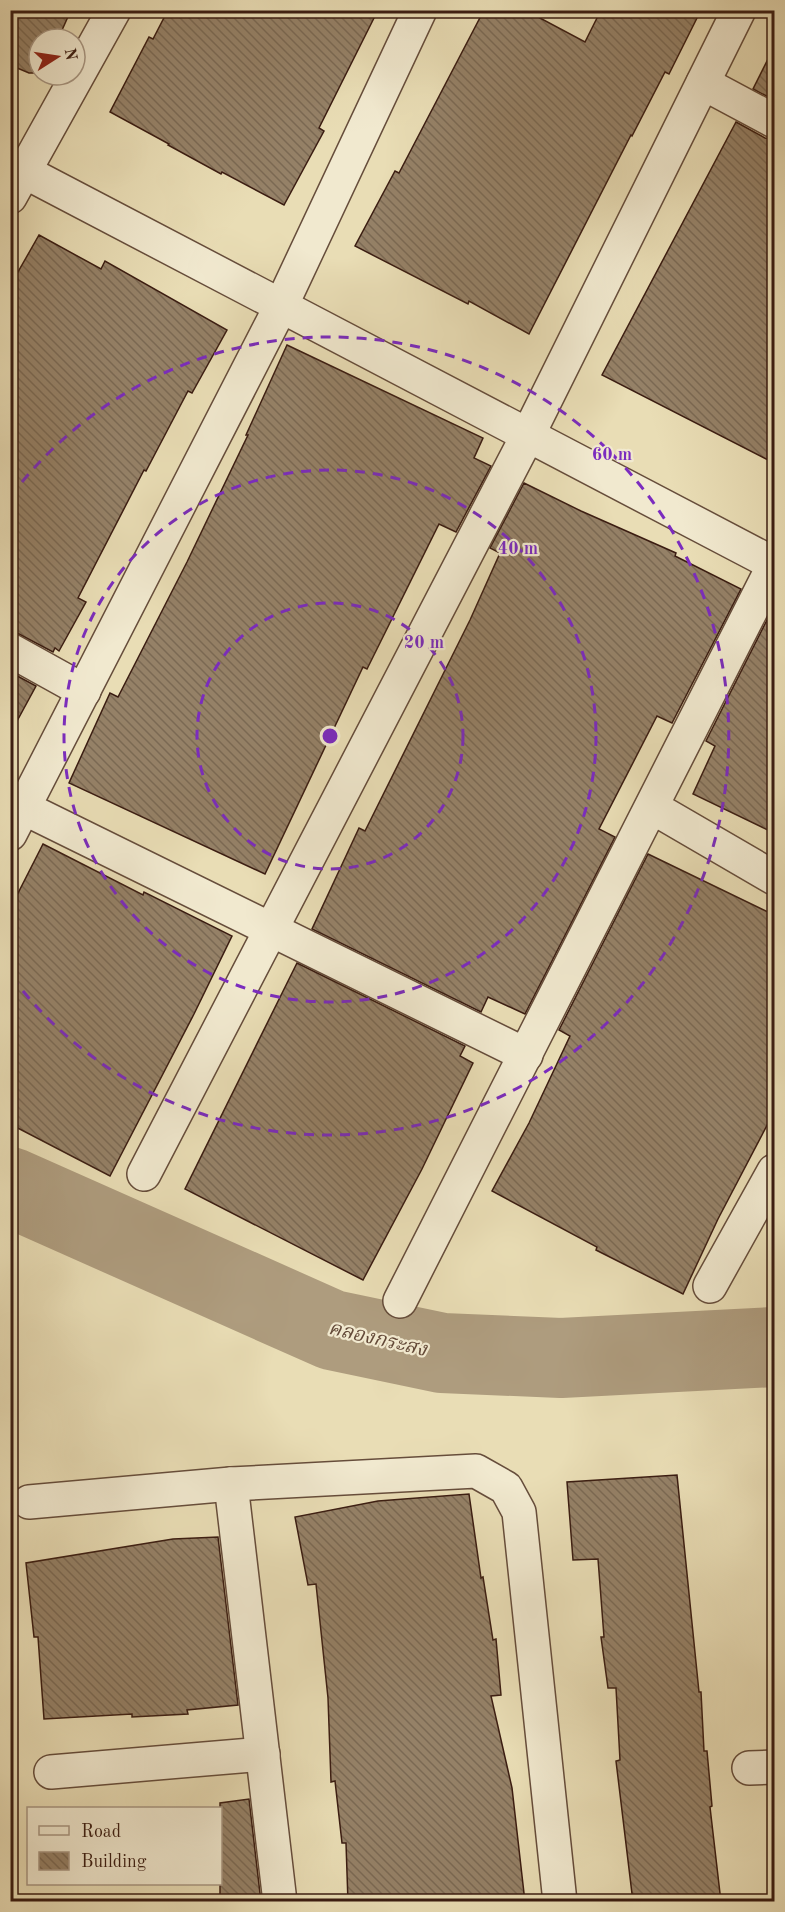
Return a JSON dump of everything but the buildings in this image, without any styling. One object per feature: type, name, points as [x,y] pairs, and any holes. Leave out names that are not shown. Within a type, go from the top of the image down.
[{"type":"street","points":[[114,10],[15,177],[281,306],[774,565],[400,1301]]},
{"type":"street","points":[[420,10],[281,306],[17,821],[270,929],[526,1055]]},
{"type":"street","points":[[144,1174],[528,435],[739,10]]},
{"type":"street","points":[[703,83],[774,121]]},
{"type":"street","points":[[10,650],[84,691]]},
{"type":"street","points":[[652,807],[774,878]]},
{"type":"street","points":[[710,1286],[774,1172]]},
{"type":"street","points":[[29,1502],[231,1484],[476,1471],[506,1488],[519,1512],[560,1902]]},
{"type":"street","points":[[231,1484],[280,1902]]},
{"type":"street","points":[[51,1772],[263,1754]]},
{"type":"waterway","name":"คลองกระสง","points":[[10,1187],[332,1330],[442,1353],[561,1358],[774,1347]]}]
